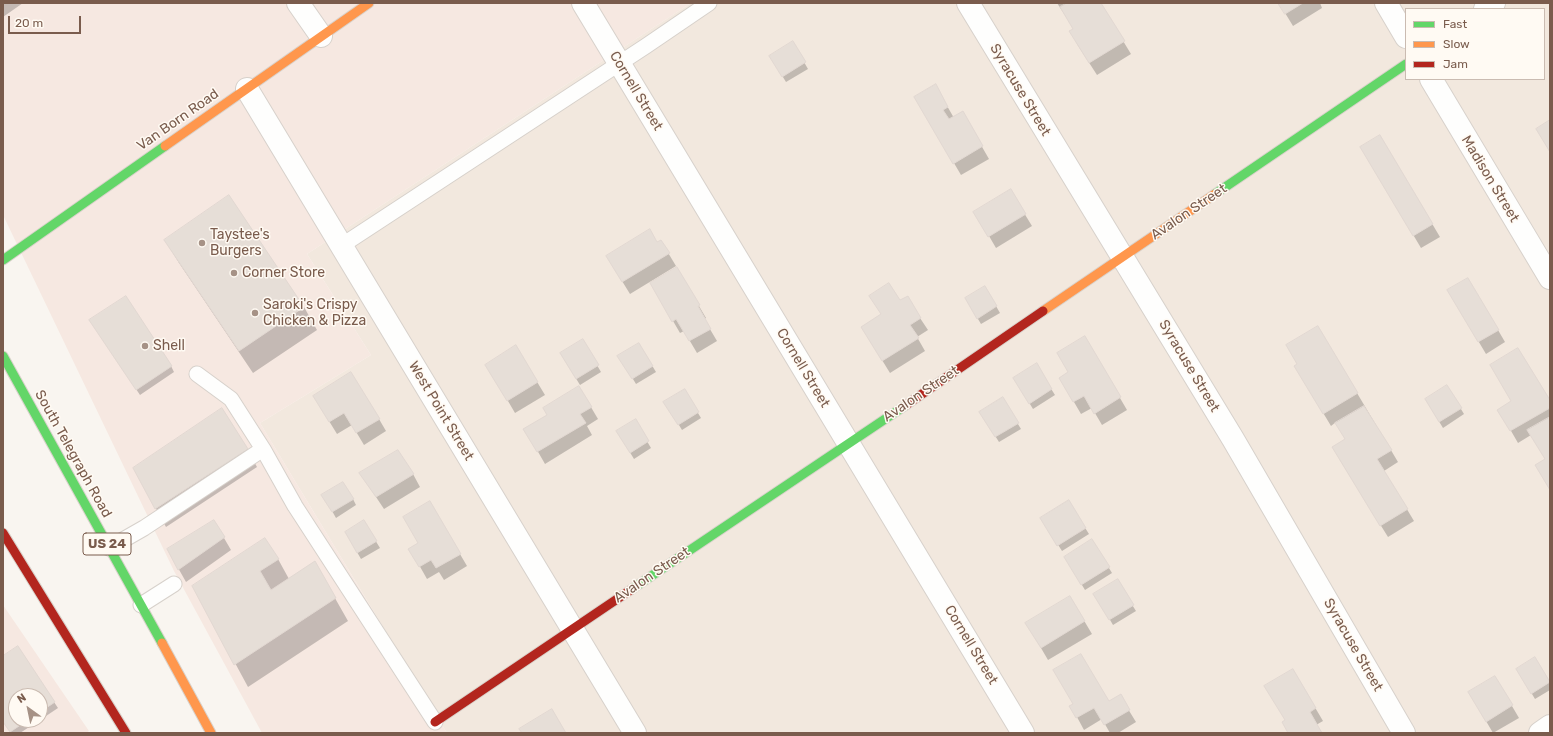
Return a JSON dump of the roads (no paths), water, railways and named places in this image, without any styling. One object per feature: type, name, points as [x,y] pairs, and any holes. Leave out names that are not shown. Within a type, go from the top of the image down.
[{"type":"street","points":[[298,3],[321,36]]},
{"type":"street","name":"Van Born Road","points":[[3,260],[368,3]]},
{"type":"street","name":"Cornell Street","points":[[583,3],[849,444],[862,463],[1023,733]]},
{"type":"street","name":"Syracuse Street","points":[[968,3],[1233,439],[1404,733]]},
{"type":"street","points":[[1386,3],[1405,35]]},
{"type":"street","name":"Avalon Street","points":[[435,722],[849,444],[1405,65]]},
{"type":"street","name":"Madison Street","points":[[1432,80],[1550,278]]},
{"type":"street","name":"West Point Street","points":[[247,89],[635,733]]},
{"type":"street","name":"South Telegraph Road","points":[[3,356],[212,733]]},
{"type":"street","points":[[3,533],[126,733]]},
{"type":"street","points":[[1540,733],[1550,726]]},
{"type":"lane","points":[[342,246],[709,3]]},
{"type":"lane","points":[[197,374],[231,399],[264,449],[295,506],[435,722]]},
{"type":"lane","points":[[109,548],[144,528],[264,449]]},
{"type":"lane","points":[[141,605],[174,584]]},
{"type":"place","name":"Taystee's Burgers","points":[[202,243]]},
{"type":"place","name":"Corner Store","points":[[234,273]]},
{"type":"place","name":"Saroki's Crispy Chicken & Pizza","points":[[255,313]]},
{"type":"place","name":"Shell","points":[[145,346]]}]
